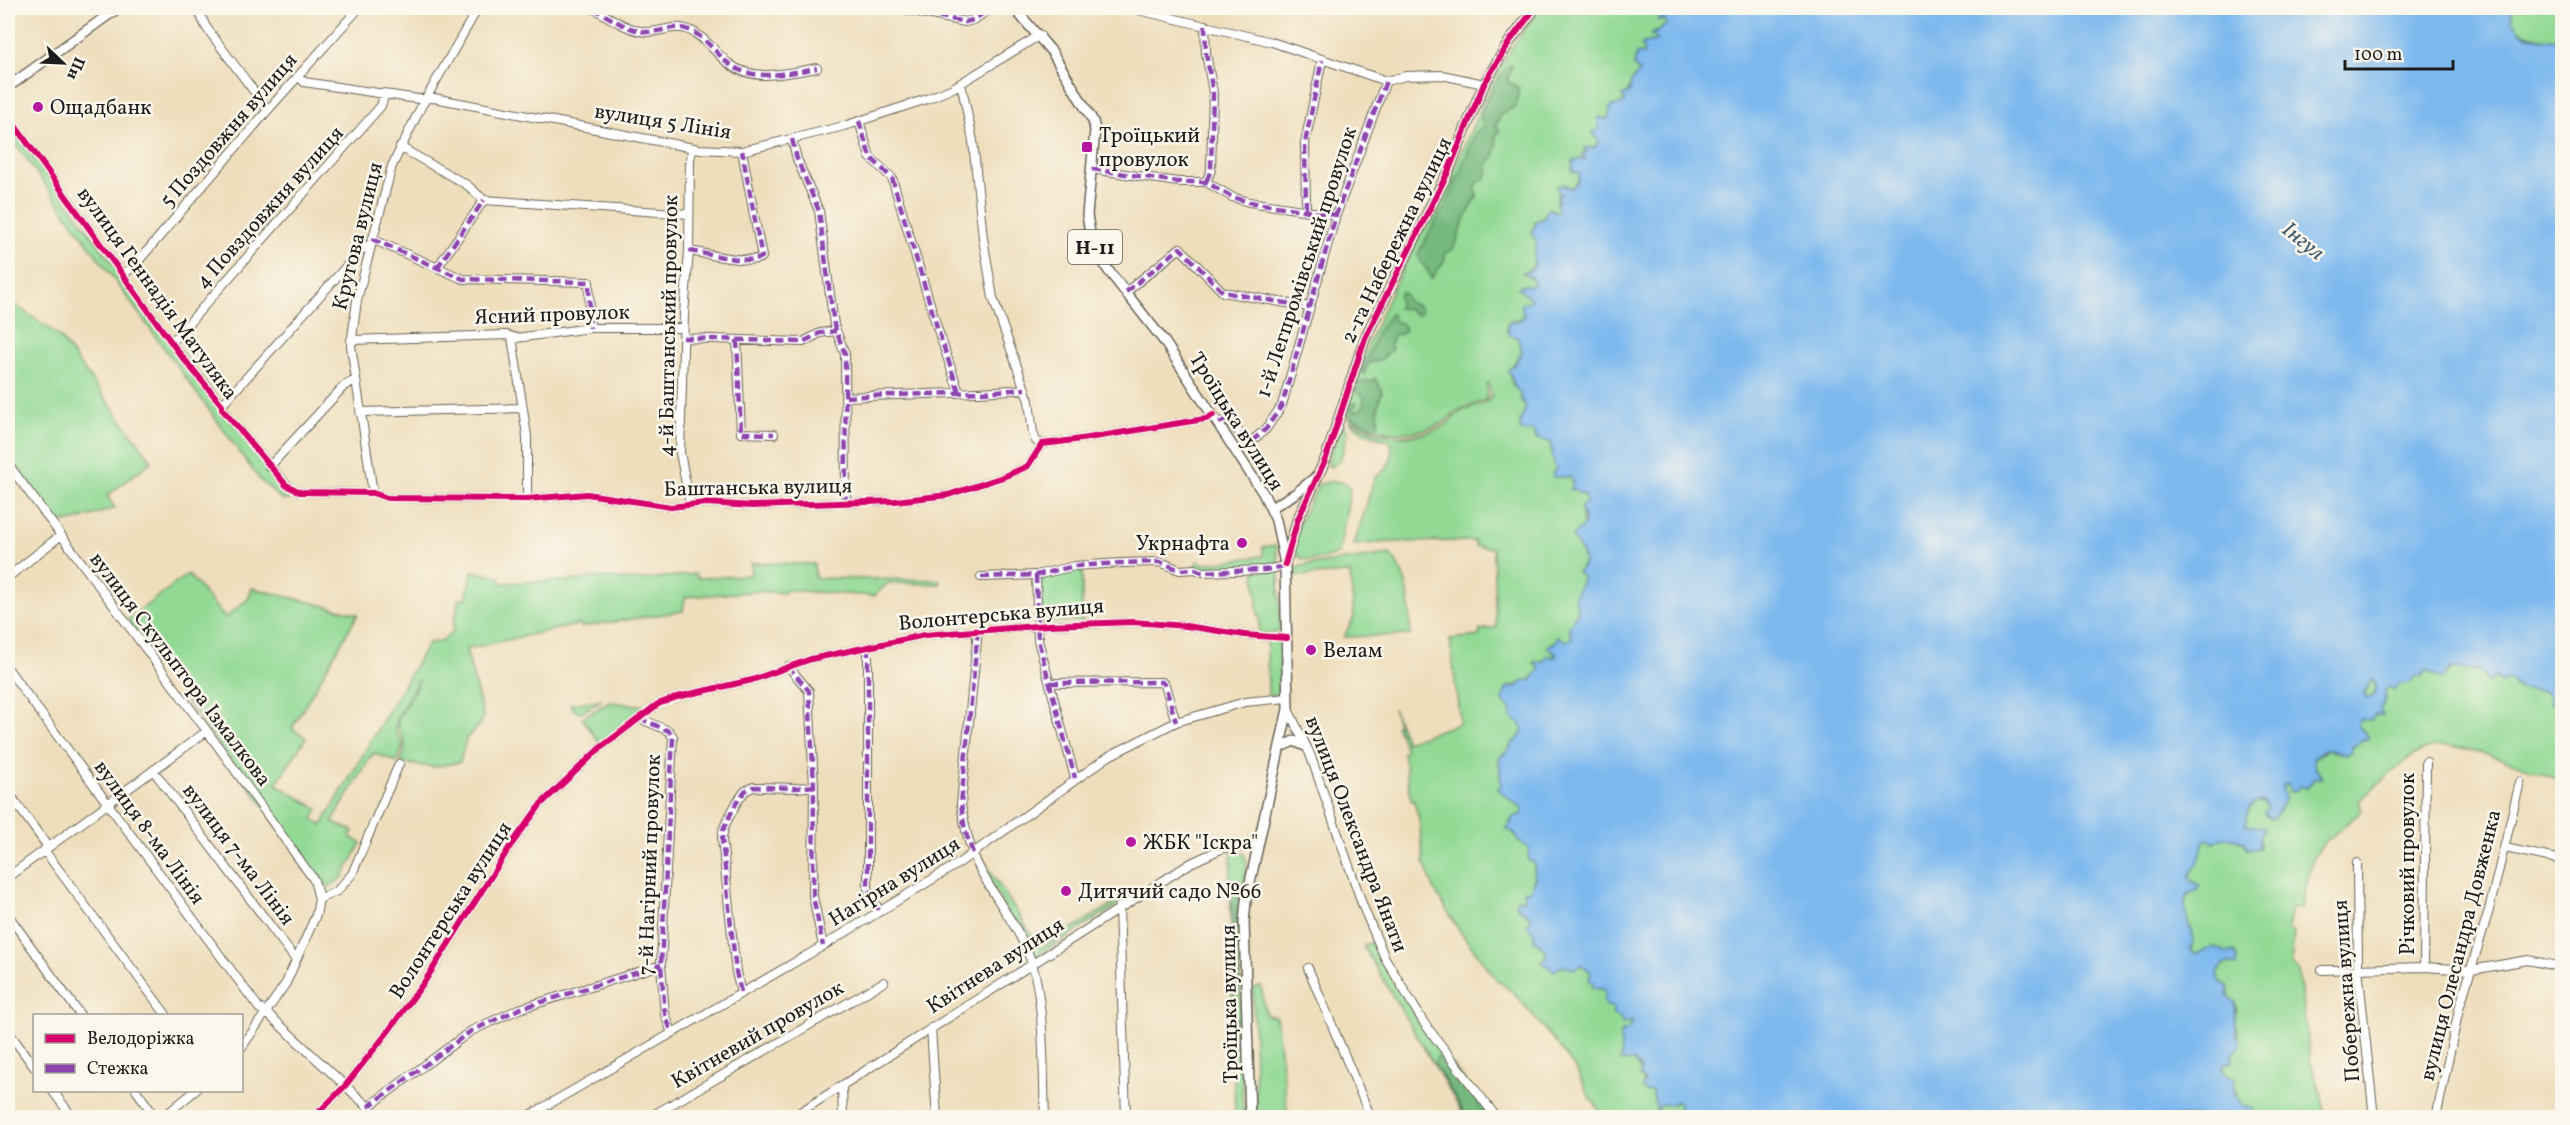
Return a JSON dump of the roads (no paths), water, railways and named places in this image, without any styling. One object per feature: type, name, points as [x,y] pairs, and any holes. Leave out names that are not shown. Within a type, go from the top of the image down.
[{"type":"main road","points":[[8,87],[118,8]]},
{"type":"main road","name":"Троїцька вулиця","points":[[1014,8],[1040,36],[1094,121],[1092,169],[1086,215],[1091,239],[1108,270],[1164,341],[1271,508],[1285,565],[1288,709],[1257,846],[1244,922],[1250,1118]]},
{"type":"main road","name":"2-га Набережна вулиця","points":[[1285,565],[1298,519],[1320,473],[1365,338],[1447,174],[1484,84],[1510,41],[1535,8]]},
{"type":"main road","points":[[1271,508],[1296,493],[1320,473]]},
{"type":"main road","points":[[1280,747],[1294,741],[1305,746]]},
{"type":"street","points":[[197,8],[206,27],[268,110]]},
{"type":"street","name":"5 Поздовжня вулиця","points":[[123,275],[135,265],[297,76],[359,8]]},
{"type":"street","name":"Кругова вулиця","points":[[373,493],[354,380],[351,340],[357,300],[392,166],[426,98],[478,8]]},
{"type":"street","points":[[593,8],[615,21],[644,31],[681,28],[689,30],[729,63],[752,75],[781,74],[816,68]]},
{"type":"street","points":[[898,8],[965,22],[973,20],[992,8]]},
{"type":"street","points":[[1130,8],[1272,42],[1386,81],[1406,76],[1442,75],[1484,84]]},
{"type":"street","points":[[1205,25],[1206,53],[1214,93],[1211,170],[1206,182]]},
{"type":"street","name":"вулиця 5 Лінія","points":[[297,76],[304,82],[516,112],[693,148],[717,152],[742,151],[859,121],[927,99],[961,83],[1040,36]]},
{"type":"street","points":[[1306,209],[1305,143],[1322,60]]},
{"type":"street","name":"1-й Легпромівський провулок","points":[[1216,419],[1231,421],[1243,437],[1251,441],[1266,429],[1283,402],[1336,214],[1386,81]]},
{"type":"street","points":[[961,83],[973,141],[989,281],[1025,389],[1036,441],[1042,444],[1088,439],[1139,428],[1216,419]]},
{"type":"street","name":"4 Повздовжня вулиця","points":[[173,341],[367,124],[381,106],[385,93]]},
{"type":"street","name":"вулиця Геннадія Матуляка","points":[[8,116],[123,275],[269,467],[286,485]]},
{"type":"street","points":[[859,121],[870,158],[892,178],[959,392]]},
{"type":"street","points":[[792,139],[797,159],[819,211],[836,331],[845,354],[846,502]]},
{"type":"street","points":[[400,147],[467,185],[484,200],[689,214]]},
{"type":"street","name":"4-й Баштанський провулок","points":[[690,504],[680,453],[683,328],[689,251],[690,159],[693,148]]},
{"type":"street","points":[[689,251],[744,260],[760,259],[762,256],[742,151]]},
{"type":"street","points":[[1092,169],[1178,182],[1206,182],[1232,197],[1248,202],[1336,214]]},
{"type":"street","points":[[437,268],[484,200]]},
{"type":"street","points":[[222,405],[361,250],[371,242],[463,279],[589,282],[590,328]]},
{"type":"street","points":[[1126,292],[1180,248],[1223,292],[1309,308]]},
{"type":"street","name":"Ясний провулок","points":[[351,340],[507,335],[516,338],[590,328],[683,328]]},
{"type":"street","points":[[683,338],[803,342],[820,333],[836,331]]},
{"type":"street","points":[[512,337],[527,436],[527,499]]},
{"type":"street","points":[[737,340],[741,433],[774,434]]},
{"type":"street","points":[[269,467],[344,386],[354,380]]},
{"type":"street","points":[[846,397],[959,392],[967,394],[1025,389]]},
{"type":"street","points":[[360,412],[523,408]]},
{"type":"street","name":"Баштанська вулиця","points":[[286,485],[300,492],[373,493],[387,498],[527,499],[587,494],[671,507],[690,504],[752,506],[895,501],[948,495],[1028,466],[1042,444]]},
{"type":"street","name":"вулиця Скульптора Ізмалкова","points":[[8,464],[207,731],[314,880],[319,899]]},
{"type":"street","points":[[8,577],[60,536]]},
{"type":"street","points":[[981,577],[1036,575],[1075,566],[1121,563],[1160,562],[1180,570],[1195,569],[1202,572],[1264,570],[1285,565]]},
{"type":"street","points":[[1036,575],[1038,640],[1075,778]]},
{"type":"street","name":"Волонтерська вулиця","points":[[313,1118],[345,1086],[425,981],[511,845],[541,804],[584,762],[658,704],[752,680],[788,666],[925,634],[1134,622],[1287,638]]},
{"type":"street","points":[[978,630],[961,804],[965,831],[973,853],[1019,934],[1032,963],[1040,1016],[1045,1118]]},
{"type":"street","points":[[868,647],[868,888],[879,911]]},
{"type":"street","points":[[788,666],[809,691],[814,786],[813,896],[823,946]]},
{"type":"street","name":"вулиця 8-ма Лінія","points":[[8,669],[259,1008],[380,1118]]},
{"type":"street","points":[[1050,683],[1162,682],[1165,685],[1176,722]]},
{"type":"street","name":"Нагірна вулиця","points":[[525,1118],[823,946],[973,853],[1075,778],[1109,756],[1176,722],[1245,702],[1288,698]]},
{"type":"street","name":"вулиця Олександра Янати","points":[[1288,709],[1305,746],[1385,958],[1424,1023],[1497,1118]]},
{"type":"street","name":"7-й Нагірний провулок","points":[[639,718],[669,730],[673,737],[661,965],[665,1014],[672,1033]]},
{"type":"street","points":[[8,877],[207,731]]},
{"type":"street","name":"Річковий провулок","points":[[2424,967],[2426,762]]},
{"type":"street","points":[[243,1046],[286,983],[316,915],[319,899],[337,891],[352,874],[399,764]]},
{"type":"street","name":"вулиця 7-ма Лінія","points":[[153,770],[296,960]]},
{"type":"street","name":"вулиця Олесандра Довженка","points":[[2436,1118],[2459,1009],[2505,848],[2520,782]]},
{"type":"street","points":[[741,992],[736,972],[728,898],[722,838],[724,827],[733,808],[748,789],[760,786],[797,788],[814,786]]},
{"type":"street","points":[[8,792],[46,849],[166,1014]]},
{"type":"street","name":"Квітнева вулиця","points":[[791,1118],[1119,907],[1211,853],[1235,846],[1257,846]]},
{"type":"street","points":[[2505,848],[2562,860]]},
{"type":"street","name":"Побережна вулиця","points":[[2357,862],[2358,968],[2374,1118]]},
{"type":"street","points":[[1119,907],[1126,1118]]},
{"type":"street","points":[[8,915],[80,1014]]},
{"type":"street","points":[[2322,970],[2424,967],[2471,970],[2528,960],[2562,967]]},
{"type":"street","points":[[368,1107],[471,1031],[519,1009],[661,965]]},
{"type":"street","points":[[1308,968],[1371,1118]]},
{"type":"street","name":"Квітневий провулок","points":[[648,1118],[884,982]]},
{"type":"street","points":[[931,1028],[937,1118]]},
{"type":"street","points":[[8,1031],[33,1066]]},
{"type":"street","points":[[842,1085],[843,1118]]},
{"type":"street","points":[[54,1092],[73,1118]]},
{"type":"street","points":[[137,1092],[156,1118]]},
{"type":"street","points":[[162,1118],[194,1092]]},
{"type":"street","points":[[2561,1118],[2562,1097]]},
{"type":"water","name":"Інгул","points":[[1660,8],[2513,8],[2511,21],[2523,33],[2560,41],[2562,46],[2562,705],[2550,704],[2551,701],[2545,692],[2520,689],[2508,679],[2501,683],[2496,677],[2487,682],[2483,673],[2476,669],[2451,669],[2442,679],[2426,670],[2421,678],[2416,675],[2410,683],[2399,684],[2395,690],[2389,687],[2385,689],[2385,700],[2380,709],[2383,715],[2375,715],[2371,720],[2360,719],[2358,726],[2369,737],[2352,747],[2351,752],[2344,754],[2326,750],[2314,758],[2315,767],[2322,778],[2314,779],[2307,788],[2301,786],[2294,792],[2290,792],[2288,784],[2282,786],[2285,798],[2274,818],[2270,819],[2264,813],[2268,807],[2263,801],[2251,806],[2245,825],[2265,829],[2260,835],[2259,848],[2247,850],[2244,842],[2232,838],[2224,838],[2215,843],[2207,839],[2204,841],[2199,861],[2189,876],[2192,882],[2200,885],[2196,891],[2187,894],[2185,899],[2187,917],[2194,940],[2190,950],[2195,954],[2214,947],[2228,953],[2233,951],[2237,957],[2237,966],[2230,963],[2224,965],[2217,973],[2219,981],[2229,987],[2227,994],[2230,999],[2235,1001],[2236,1035],[2241,1042],[2233,1053],[2232,1062],[2224,1064],[2222,1069],[2226,1075],[2236,1079],[2234,1089],[2237,1098],[2244,1105],[2254,1109],[2255,1117],[1685,1117],[1680,1111],[1678,1101],[1669,1105],[1661,1104],[1657,1111],[1652,1091],[1645,1091],[1642,1088],[1645,1081],[1639,1076],[1641,1070],[1634,1061],[1620,1061],[1621,1032],[1630,1028],[1632,1021],[1623,1024],[1621,1018],[1613,1015],[1613,1007],[1607,1006],[1603,999],[1606,993],[1603,989],[1592,988],[1594,984],[1589,980],[1591,972],[1581,965],[1575,969],[1562,966],[1554,971],[1542,962],[1546,958],[1546,949],[1541,947],[1539,942],[1534,941],[1535,933],[1527,925],[1532,918],[1515,904],[1518,898],[1522,901],[1525,899],[1524,891],[1530,891],[1535,878],[1534,863],[1528,860],[1529,848],[1518,841],[1515,833],[1506,828],[1510,825],[1512,818],[1522,814],[1522,808],[1497,789],[1501,786],[1499,757],[1507,752],[1513,742],[1517,741],[1523,730],[1520,724],[1511,717],[1511,710],[1503,701],[1506,688],[1516,687],[1524,681],[1531,680],[1540,669],[1534,662],[1543,662],[1546,656],[1555,657],[1556,654],[1548,645],[1555,643],[1557,637],[1566,641],[1572,639],[1569,625],[1574,622],[1573,618],[1578,613],[1575,596],[1583,577],[1577,572],[1584,564],[1584,560],[1572,538],[1583,526],[1584,520],[1580,508],[1587,501],[1585,494],[1582,495],[1575,489],[1571,490],[1573,481],[1570,477],[1554,477],[1552,473],[1556,470],[1551,453],[1554,451],[1551,449],[1550,442],[1536,438],[1535,433],[1531,430],[1527,433],[1521,431],[1520,422],[1526,408],[1520,397],[1521,393],[1516,389],[1508,370],[1515,364],[1522,352],[1517,337],[1508,334],[1508,322],[1519,321],[1524,317],[1521,304],[1532,300],[1518,288],[1535,283],[1531,277],[1523,273],[1531,270],[1535,265],[1533,258],[1537,243],[1531,231],[1535,227],[1534,222],[1544,218],[1550,208],[1555,212],[1559,210],[1556,204],[1559,199],[1557,195],[1561,195],[1557,188],[1559,185],[1572,188],[1579,180],[1579,173],[1572,171],[1573,161],[1585,159],[1582,155],[1587,152],[1584,148],[1594,148],[1599,142],[1592,132],[1600,129],[1597,118],[1608,119],[1611,106],[1623,104],[1625,101],[1622,95],[1629,94],[1631,82],[1639,72],[1634,66],[1637,53],[1644,52],[1641,44],[1657,40],[1651,34],[1656,33],[1667,24],[1664,19],[1658,21],[1658,17],[1665,12]],"holes":[[[2371,680],[2376,686],[2375,692],[2372,697],[2367,698],[2364,693]]]},
{"type":"place","name":"Ощадбанк","points":[[38,107]]},
{"type":"place","name":"Троїцький провулок","points":[[1087,147]]},
{"type":"place","name":"Укрнафта","points":[[1242,543]]},
{"type":"place","name":"Велам","points":[[1311,650]]},
{"type":"place","name":"ЖБК \"Іскра\"","points":[[1131,842]]},
{"type":"place","name":"Дитячий садо №66","points":[[1066,891]]}]
